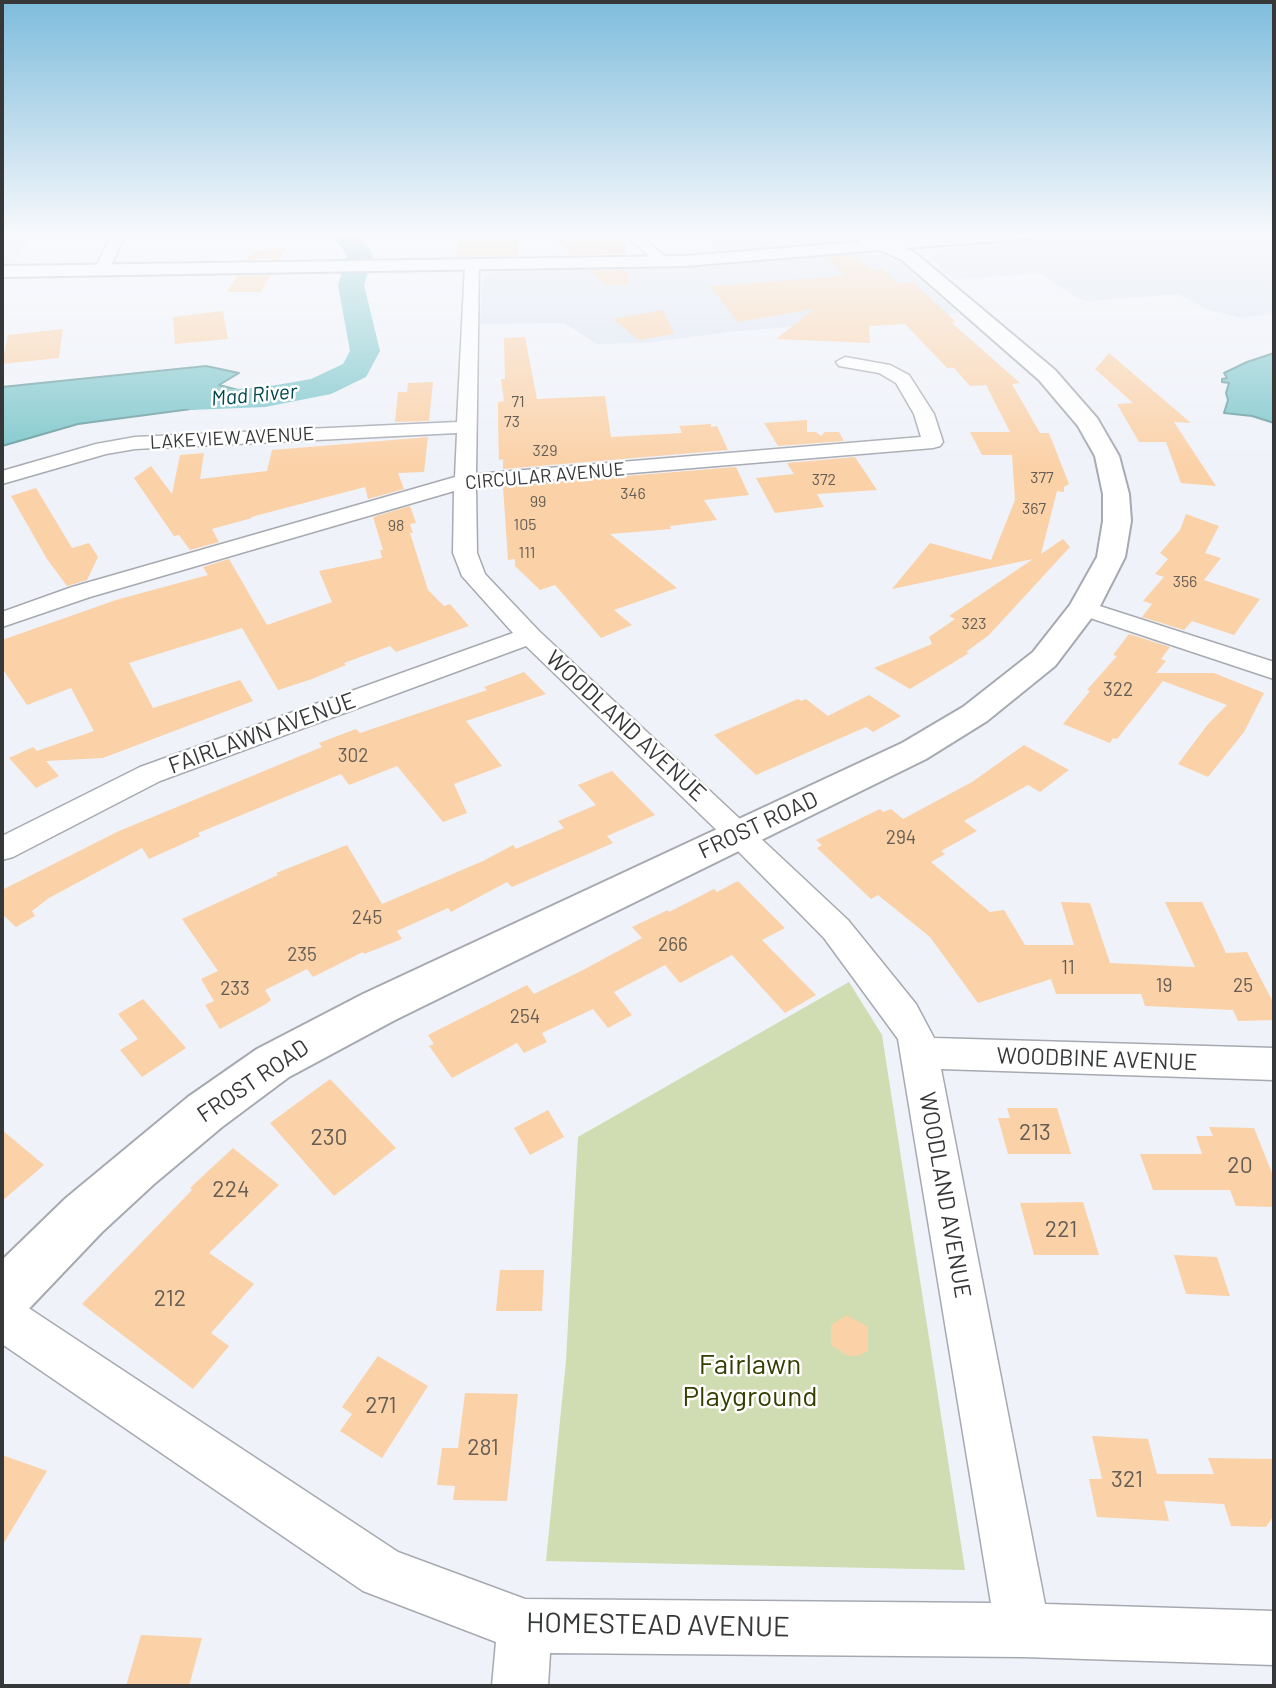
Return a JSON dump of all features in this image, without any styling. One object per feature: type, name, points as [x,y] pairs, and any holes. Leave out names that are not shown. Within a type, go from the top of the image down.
[{"type":"main road","name":"FROST ROAD","points":[[2,1298],[84,1215],[136,1168],[205,1112],[274,1063],[379,1007],[914,751],[975,714],[1044,659],[1084,608],[1111,557],[1117,521],[1113,474],[1100,440],[1069,397],[973,312]]},
{"type":"street","name":"WOODLAND AVENUE","points":[[471,312],[465,553],[474,576],[530,636],[740,833],[836,929],[903,1015],[916,1038],[1023,1630]]},
{"type":"street","name":"CIRCULAR AVENUE","points":[[2,620],[81,592],[465,481],[933,442],[924,414],[902,379],[884,369],[845,362]]},
{"type":"street","name":"LAKEVIEW AVENUE","points":[[2,478],[103,448],[135,443],[467,427]]},
{"type":"street","points":[[1084,608],[1274,671]]},
{"type":"street","name":"FAIRLAWN AVENUE","points":[[2,849],[150,774],[530,636]]},
{"type":"street","name":"WOODBINE AVENUE","points":[[919,1054],[1274,1064]]},
{"type":"street","name":"HOMESTEAD AVENUE","points":[[2,1317],[382,1572],[525,1626],[1023,1630],[1274,1638]]},
{"type":"street","points":[[520,1686],[525,1626]]},
{"type":"shaded area","points":[[481,312],[958,313],[728,332],[648,343],[597,344],[564,323],[480,324]]},
{"type":"shaded area","points":[[1216,312],[1274,312],[1274,314],[1240,318]]},
{"type":"green space","name":"Fairlawn Playground","points":[[849,982],[882,1035],[965,1570],[546,1561],[566,1361],[578,1137]]},
{"type":"water","points":[[1274,353],[1274,423],[1252,416],[1224,413],[1229,383],[1222,382],[1222,379],[1227,378],[1224,373]]},
{"type":"water","points":[[206,366],[239,373],[219,385],[265,397],[259,400],[78,424],[2,446],[2,387]]},
{"type":"building","points":[[223,312],[228,339],[175,344],[173,317]]},
{"type":"building","points":[[664,312],[674,334],[639,340],[613,319]]},
{"type":"building","points":[[730,312],[798,312],[738,322]]},
{"type":"building","points":[[810,312],[945,312],[956,322],[952,323],[1020,383],[1012,384],[1040,433],[1049,433],[1069,484],[1064,487],[1064,492],[1057,491],[1041,554],[1063,539],[1070,547],[989,635],[966,652],[969,653],[910,689],[874,668],[932,644],[929,637],[955,619],[949,616],[1033,559],[892,589],[930,543],[991,560],[1015,500],[1012,455],[982,455],[970,432],[1010,432],[986,385],[970,386],[954,368],[947,368],[905,324],[869,326],[870,343],[776,339]]},
{"type":"building","points":[[63,329],[59,358],[2,364],[8,335]]},
{"type":"building","points":[[525,337],[537,399],[605,396],[611,437],[682,433],[679,426],[711,424],[711,427],[717,426],[728,450],[503,469],[503,459],[499,460],[498,402],[504,401],[501,379],[505,379],[504,338]]},
{"type":"building","points":[[1109,353],[1191,423],[1174,422],[1216,486],[1181,483],[1166,442],[1139,442],[1117,404],[1133,403],[1095,369]]},
{"type":"building","points":[[433,382],[429,421],[395,422],[398,392],[407,392],[408,383]]},
{"type":"building","points":[[807,420],[807,432],[816,432],[821,436],[825,432],[839,432],[844,441],[778,446],[764,423]]},
{"type":"building","points":[[428,437],[424,472],[398,473],[404,489],[368,499],[365,487],[251,517],[212,529],[219,542],[190,550],[179,535],[174,536],[134,478],[151,466],[172,494],[180,455],[204,453],[200,479],[267,471],[272,450]]},
{"type":"building","points":[[855,457],[877,490],[817,494],[824,507],[775,513],[756,478],[794,474],[787,463]]},
{"type":"building","points":[[736,467],[749,495],[704,500],[717,520],[670,526],[671,529],[610,534],[677,588],[614,610],[632,625],[601,638],[555,585],[540,590],[515,566],[515,559],[508,560],[503,486]]},
{"type":"building","points":[[36,488],[72,548],[89,543],[98,557],[87,580],[67,586],[47,559],[11,496]]},
{"type":"building","points":[[410,506],[416,523],[410,524],[413,533],[410,533],[428,590],[444,606],[450,604],[469,626],[396,652],[390,646],[344,663],[346,665],[312,679],[278,690],[242,628],[129,663],[153,708],[240,680],[253,701],[103,758],[46,761],[59,776],[36,788],[9,758],[33,747],[37,751],[94,731],[71,688],[27,705],[2,668],[2,640],[116,600],[208,575],[203,567],[229,559],[267,625],[332,602],[319,571],[382,558],[380,550],[383,550],[373,517]]},
{"type":"building","points":[[1186,514],[1219,526],[1205,553],[1221,558],[1204,580],[1260,599],[1234,635],[1192,621],[1184,630],[1142,617],[1152,604],[1143,601],[1164,577],[1155,574],[1168,559],[1160,553],[1180,530]]},
{"type":"building","points":[[1129,634],[1170,647],[1161,659],[1166,661],[1156,673],[1214,673],[1264,693],[1244,732],[1208,777],[1178,764],[1208,724],[1227,705],[1163,681],[1117,739],[1113,738],[1110,743],[1063,724],[1090,691],[1087,690],[1117,656],[1113,655]]},
{"type":"building","points":[[524,672],[546,694],[466,721],[502,766],[454,784],[467,813],[443,822],[397,766],[349,785],[341,774],[198,833],[200,836],[149,859],[142,848],[49,898],[32,911],[35,916],[16,927],[2,914],[2,890],[119,831],[322,747],[319,743],[356,729],[360,733],[487,690],[484,687]]},
{"type":"building","points":[[869,695],[901,716],[873,732],[866,727],[756,775],[714,735],[798,699],[806,699],[828,716]]},
{"type":"building","points":[[1024,745],[1069,770],[1040,792],[1028,785],[964,821],[977,831],[941,851],[945,854],[931,862],[990,912],[1004,910],[1025,945],[1074,945],[1061,902],[1090,903],[1110,963],[1195,967],[1165,902],[1202,902],[1226,953],[1247,952],[1274,1004],[1274,1020],[1238,1021],[1233,1010],[1145,1006],[1141,994],[1056,994],[1051,979],[978,1003],[930,937],[878,895],[871,899],[817,848],[822,845],[816,840],[880,809],[883,812],[891,809],[903,819],[972,782]]},
{"type":"building","points":[[612,771],[655,815],[607,836],[613,843],[512,887],[507,882],[451,912],[448,908],[397,931],[402,939],[364,954],[363,952],[313,977],[307,969],[265,990],[271,1000],[220,1029],[205,1005],[214,1001],[201,979],[218,971],[182,919],[278,875],[276,873],[347,845],[382,904],[483,861],[513,845],[516,849],[564,828],[558,821],[596,805],[578,785]]},
{"type":"building","points":[[738,881],[785,928],[762,940],[816,995],[785,1013],[732,955],[680,983],[665,965],[614,992],[632,1015],[608,1028],[593,1009],[542,1033],[547,1042],[524,1053],[517,1043],[452,1078],[429,1046],[434,1044],[428,1035],[527,985],[534,994],[585,969],[642,938],[632,927],[714,889],[717,892]]},
{"type":"building","points":[[143,999],[186,1048],[142,1077],[120,1050],[138,1039],[118,1014]]},
{"type":"building","points":[[330,1079],[396,1148],[334,1196],[270,1123]]},
{"type":"building","points":[[1007,1108],[1057,1108],[1071,1154],[1008,1154],[998,1118],[1010,1118]]},
{"type":"building","points":[[548,1110],[564,1137],[530,1155],[514,1128]]},
{"type":"building","points":[[1209,1127],[1254,1128],[1274,1178],[1274,1207],[1236,1206],[1230,1190],[1153,1190],[1140,1154],[1202,1154],[1196,1136],[1213,1136]]},
{"type":"building","points":[[2,1130],[44,1165],[2,1201]]},
{"type":"building","points":[[233,1148],[279,1185],[209,1253],[254,1284],[211,1333],[229,1346],[193,1389],[82,1304],[192,1190],[190,1188]]},
{"type":"building","points":[[1083,1202],[1099,1255],[1034,1255],[1020,1203]]},
{"type":"building","points":[[1174,1255],[1217,1257],[1230,1296],[1186,1294]]},
{"type":"building","points":[[500,1270],[544,1270],[542,1311],[496,1311]]},
{"type":"building","points":[[847,1315],[868,1327],[868,1351],[857,1356],[848,1356],[831,1345],[831,1325]]},
{"type":"building","points":[[378,1356],[428,1386],[382,1458],[340,1431],[352,1414],[342,1407]]},
{"type":"building","points":[[465,1393],[518,1394],[507,1501],[453,1500],[455,1486],[437,1485],[442,1448],[458,1448]]},
{"type":"building","points":[[1092,1436],[1148,1439],[1157,1474],[1214,1474],[1208,1458],[1274,1459],[1274,1515],[1266,1527],[1231,1526],[1224,1504],[1164,1501],[1169,1521],[1097,1517],[1089,1479],[1102,1479]]},
{"type":"building","points":[[2,1455],[47,1471],[2,1546]]},
{"type":"building","points":[[141,1635],[202,1638],[189,1686],[126,1686]]},
{"type":"waterway","name":"Mad River","points":[[191,400],[265,397],[320,387],[355,370],[365,351],[357,312]]}]
